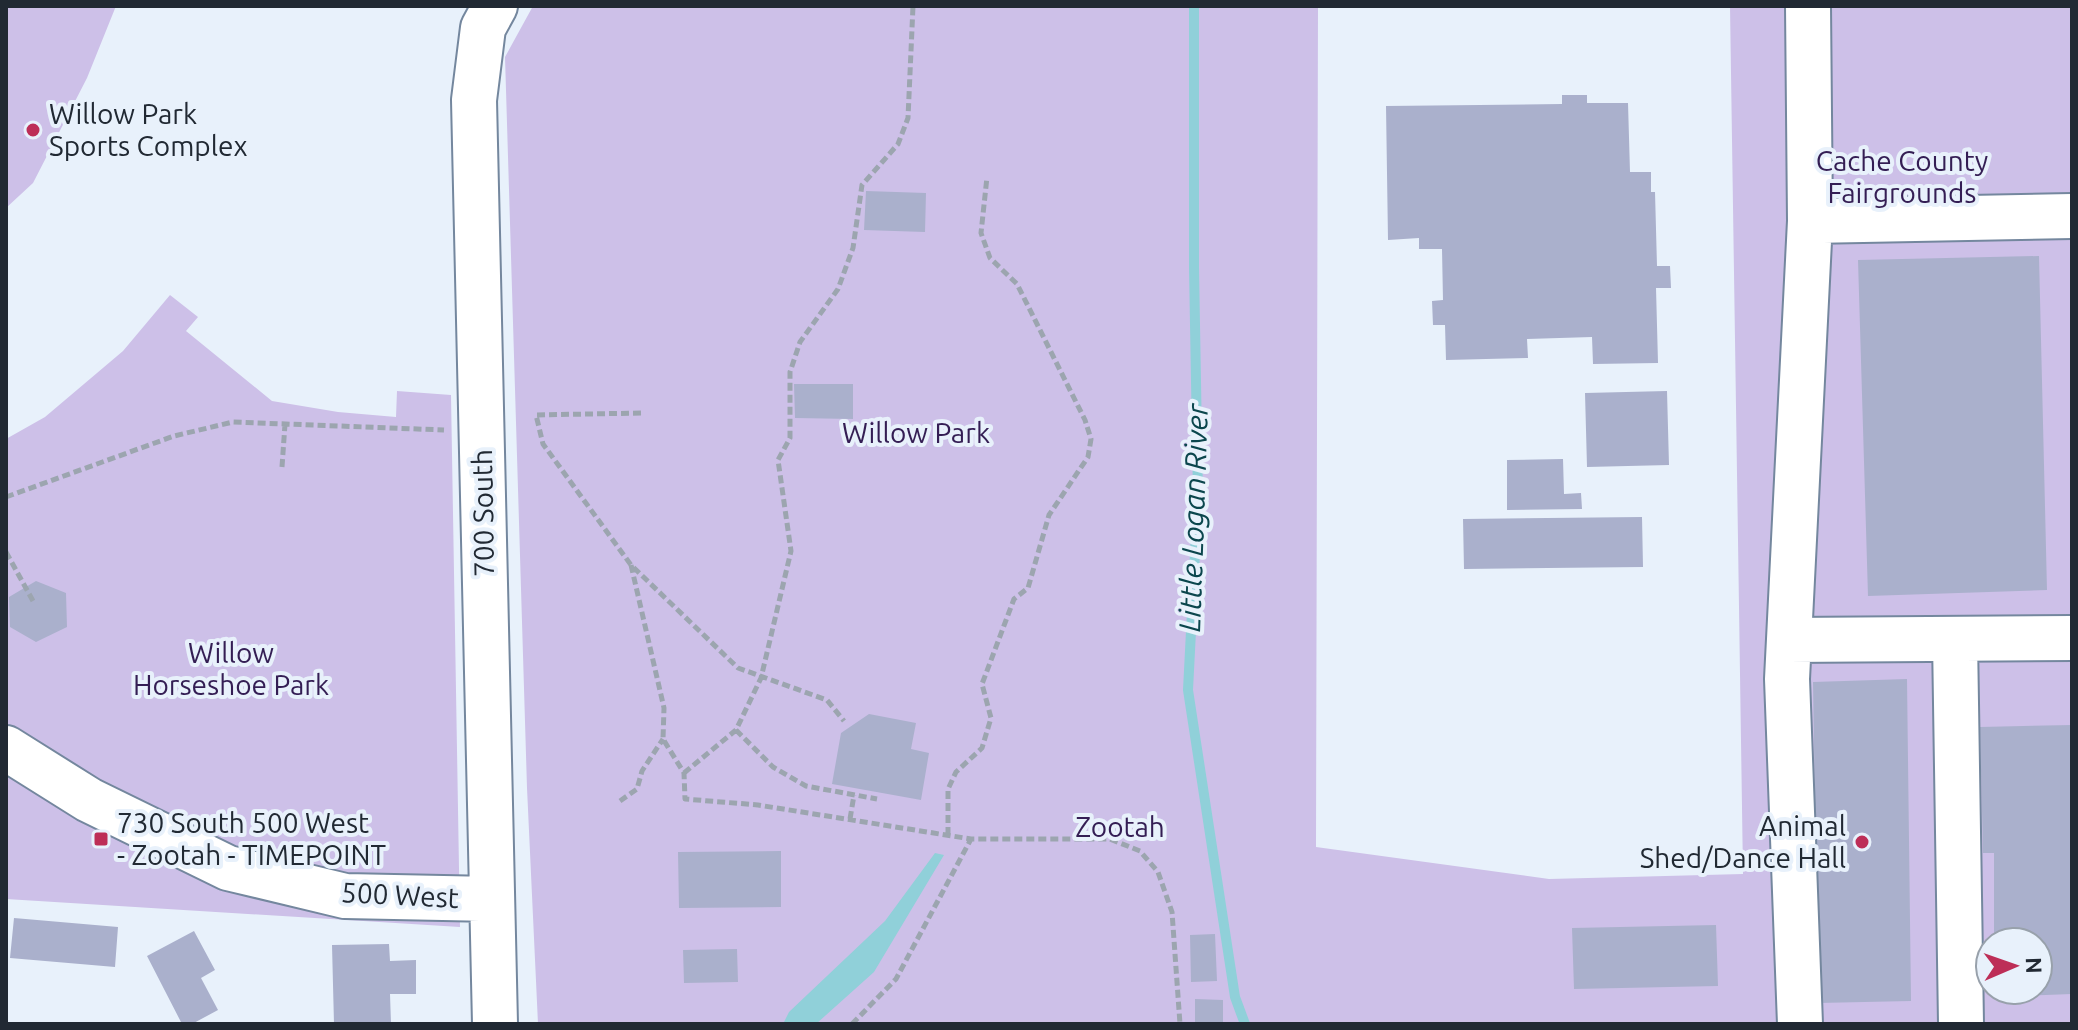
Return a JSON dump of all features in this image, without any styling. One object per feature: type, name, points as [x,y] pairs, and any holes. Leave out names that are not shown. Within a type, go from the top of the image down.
[{"type":"street","name":"700 South","points":[[495,6],[483,28],[474,100],[495,1024]]},
{"type":"street","points":[[1800,1024],[1787,679],[1810,221],[1808,6]]},
{"type":"street","points":[[1810,221],[2072,216]]},
{"type":"street","points":[[1789,640],[2072,638]]},
{"type":"street","points":[[1955,639],[1961,1024]]},
{"type":"street","name":"500 West","points":[[6,748],[89,800],[228,868],[345,896],[492,899]]},
{"type":"path","points":[[684,773],[736,730],[761,678],[791,551],[778,460],[790,438],[790,372],[800,342],[838,289],[853,248],[862,185],[898,144],[908,118],[913,6]]},
{"type":"path","points":[[948,835],[948,789],[956,772],[982,748],[991,718],[982,684],[1014,599],[1028,588],[1049,515],[1088,457],[1091,439],[1085,420],[1017,284],[990,258],[981,233],[987,177]]},
{"type":"path","points":[[641,413],[536,415],[543,444],[631,565],[738,668],[827,700],[844,721]]},
{"type":"path","points":[[6,497],[174,436],[233,422],[446,430]]},
{"type":"path","points":[[282,467],[285,424]]},
{"type":"path","points":[[6,552],[33,601]]},
{"type":"path","points":[[620,801],[637,789],[642,771],[663,739],[664,708],[631,565]]},
{"type":"path","points":[[736,730],[773,767],[806,786],[877,799]]},
{"type":"path","points":[[663,739],[684,773],[685,799],[758,805],[971,839],[1110,839],[1140,851],[1158,872],[1172,912],[1180,1024]]},
{"type":"path","points":[[850,819],[854,795]]},
{"type":"path","points":[[852,1024],[896,979],[971,839]]},
{"type":"green space","name":"Willow Park Sports Complex","points":[[6,6],[116,6],[87,78],[33,183],[6,208]]},
{"type":"green space","name":"Willow Park","points":[[533,6],[1318,6],[1316,847],[1549,879],[1743,874],[1730,6],[2072,6],[2072,1024],[538,1024],[527,788],[505,57]]},
{"type":"green space","name":"Willow Horseshoe Park","points":[[170,295],[198,317],[186,331],[272,401],[338,412],[396,417],[397,391],[451,395],[460,927],[6,899],[6,439],[45,417],[123,351]]},
{"type":"water","points":[[935,853],[944,855],[874,972],[816,1024],[783,1024],[789,1012],[885,921]]},
{"type":"building","points":[[1562,95],[1587,95],[1587,103],[1628,103],[1630,172],[1651,172],[1651,192],[1655,192],[1657,266],[1670,266],[1671,288],[1656,288],[1658,363],[1593,364],[1592,337],[1527,339],[1528,358],[1446,360],[1445,325],[1433,325],[1432,301],[1443,300],[1442,249],[1419,249],[1419,238],[1388,240],[1386,106],[1562,104]]},
{"type":"building","points":[[866,191],[926,193],[925,232],[864,230]]},
{"type":"building","points":[[2039,256],[2047,590],[1868,596],[1858,260]]},
{"type":"building","points":[[794,384],[853,384],[853,419],[795,418]]},
{"type":"building","points":[[1667,391],[1669,465],[1587,467],[1585,393]]},
{"type":"building","points":[[1563,459],[1564,494],[1581,493],[1582,509],[1507,510],[1507,460]]},
{"type":"building","points":[[1642,517],[1643,567],[1464,569],[1463,519]]},
{"type":"building","points":[[36,581],[66,593],[67,627],[36,642],[10,627],[9,597]]},
{"type":"building","name":"Animal Shed/Dance Hall","points":[[1907,679],[1911,1001],[1818,1003],[1813,682]]},
{"type":"building","points":[[869,714],[916,723],[911,749],[929,753],[921,800],[832,784],[841,733]]},
{"type":"building","points":[[2072,725],[2072,994],[2054,995],[2054,926],[1994,926],[1994,853],[1983,853],[1980,727]]},
{"type":"building","points":[[781,851],[781,907],[679,908],[678,852]]},
{"type":"building","points":[[14,918],[118,927],[115,967],[10,958]]},
{"type":"building","points":[[1716,925],[1718,986],[1574,989],[1572,928]]},
{"type":"building","points":[[194,931],[215,970],[201,978],[218,1010],[192,1024],[182,1024],[147,956]]},
{"type":"building","points":[[1215,934],[1217,981],[1191,982],[1190,935]]},
{"type":"building","points":[[389,944],[390,961],[416,960],[416,994],[390,994],[391,1024],[334,1024],[332,945]]},
{"type":"building","points":[[737,949],[738,982],[684,983],[683,950]]},
{"type":"building","points":[[1195,999],[1223,1000],[1223,1024],[1195,1024]]},
{"type":"waterway","name":"Little Logan River","points":[[1194,6],[1198,494],[1188,690],[1235,997],[1245,1024]]},
{"type":"place","name":"Willow Park Sports Complex","points":[[33,130]]},
{"type":"place","name":"730 South 500 West - Zootah - TIMEPOINT","points":[[101,839]]},
{"type":"place","name":"Animal Shed/Dance Hall","points":[[1862,842]]},
{"type":"park label","name":"Cache County Fairgrounds","points":[[1902,177]]},
{"type":"park label","name":"Zootah","points":[[1120,827]]}]
